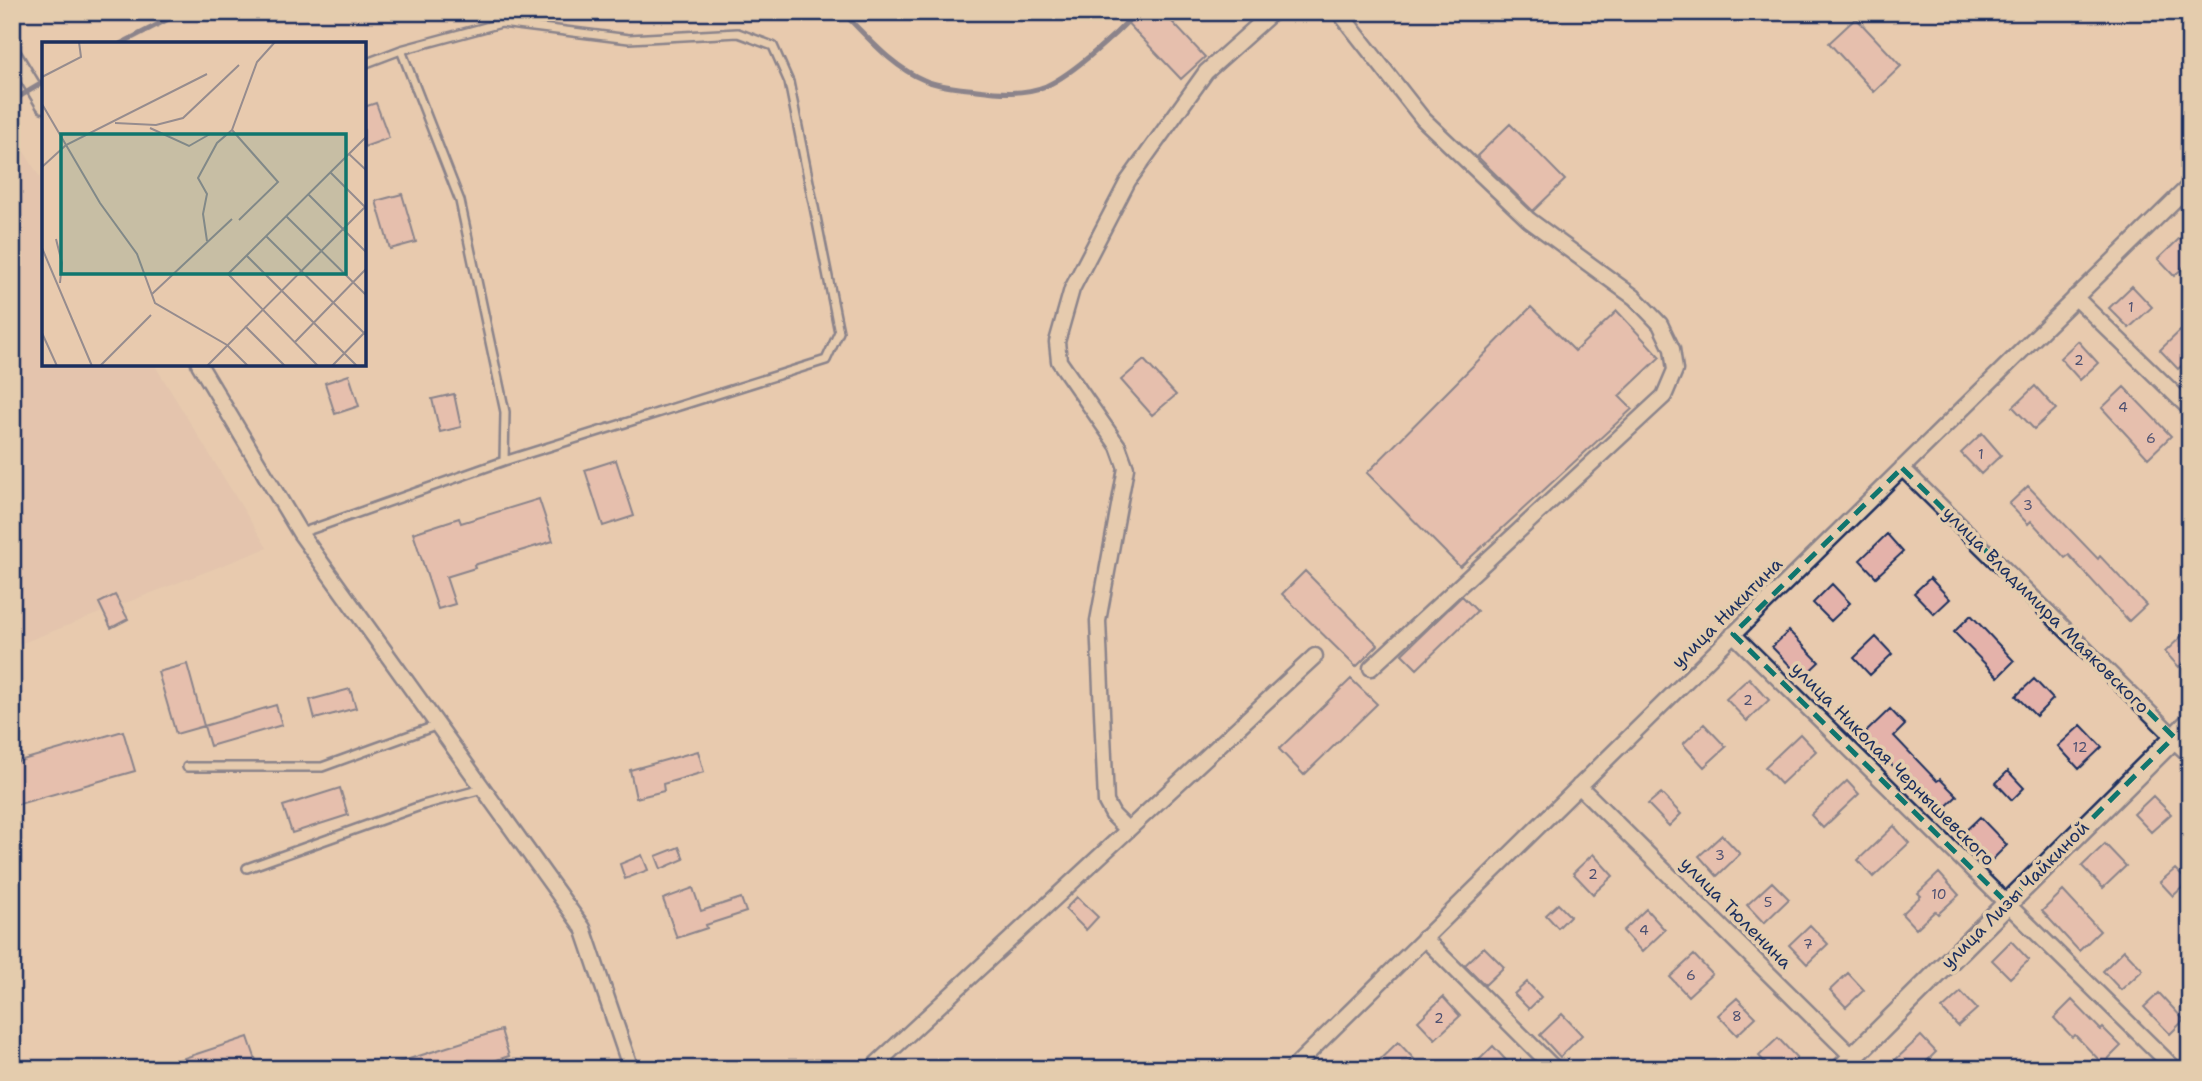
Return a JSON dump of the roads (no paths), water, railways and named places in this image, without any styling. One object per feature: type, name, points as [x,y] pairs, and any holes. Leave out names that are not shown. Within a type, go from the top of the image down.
[{"type":"street","points":[[1128,830],[1113,815],[1106,802],[1098,621],[1126,468],[1118,446],[1059,361],[1057,342],[1072,289],[1128,181],[1206,72],[1273,12]]},
{"type":"street","points":[[1339,12],[1423,120],[1529,220],[1634,298],[1660,324],[1672,349],[1675,370],[1664,396],[1371,668]]},
{"type":"street","points":[[12,52],[42,102]]},
{"type":"street","name":"улица Никитина","points":[[1292,1069],[2190,185]]},
{"type":"street","points":[[2076,297],[2190,409]]},
{"type":"street","points":[[200,366],[300,533],[583,928],[631,1069]]},
{"type":"street","name":"улица Владимира Маяковского","points":[[1902,468],[2190,752]]},
{"type":"street","name":"улица Николая Чернышевского","points":[[1733,634],[2175,1069]]},
{"type":"street","points":[[871,1069],[1315,656]]},
{"type":"street","name":"улица Лизы Чайкиной","points":[[1853,1065],[2007,903],[2190,722]]},
{"type":"street","name":"улица Тюленина","points":[[1579,786],[1853,1065]]},
{"type":"street","points":[[1424,938],[1555,1069]]},
{"type":"lane","points":[[300,533],[504,461],[826,360],[839,332],[789,82],[773,46],[738,33],[629,39],[501,23],[401,50],[366,63]]},
{"type":"lane","points":[[401,50],[460,201],[506,412],[504,461]]},
{"type":"lane","points":[[187,766],[322,766],[438,725]]},
{"type":"lane","points":[[247,868],[423,805],[483,789]]},
{"type":"railway","points":[[124,42],[182,12]]},
{"type":"railway","points":[[842,12],[891,59],[924,80],[950,87],[1012,93],[1038,89],[1057,80],[1094,53],[1137,12]]},
{"type":"railway","points":[[12,101],[42,83]]}]
